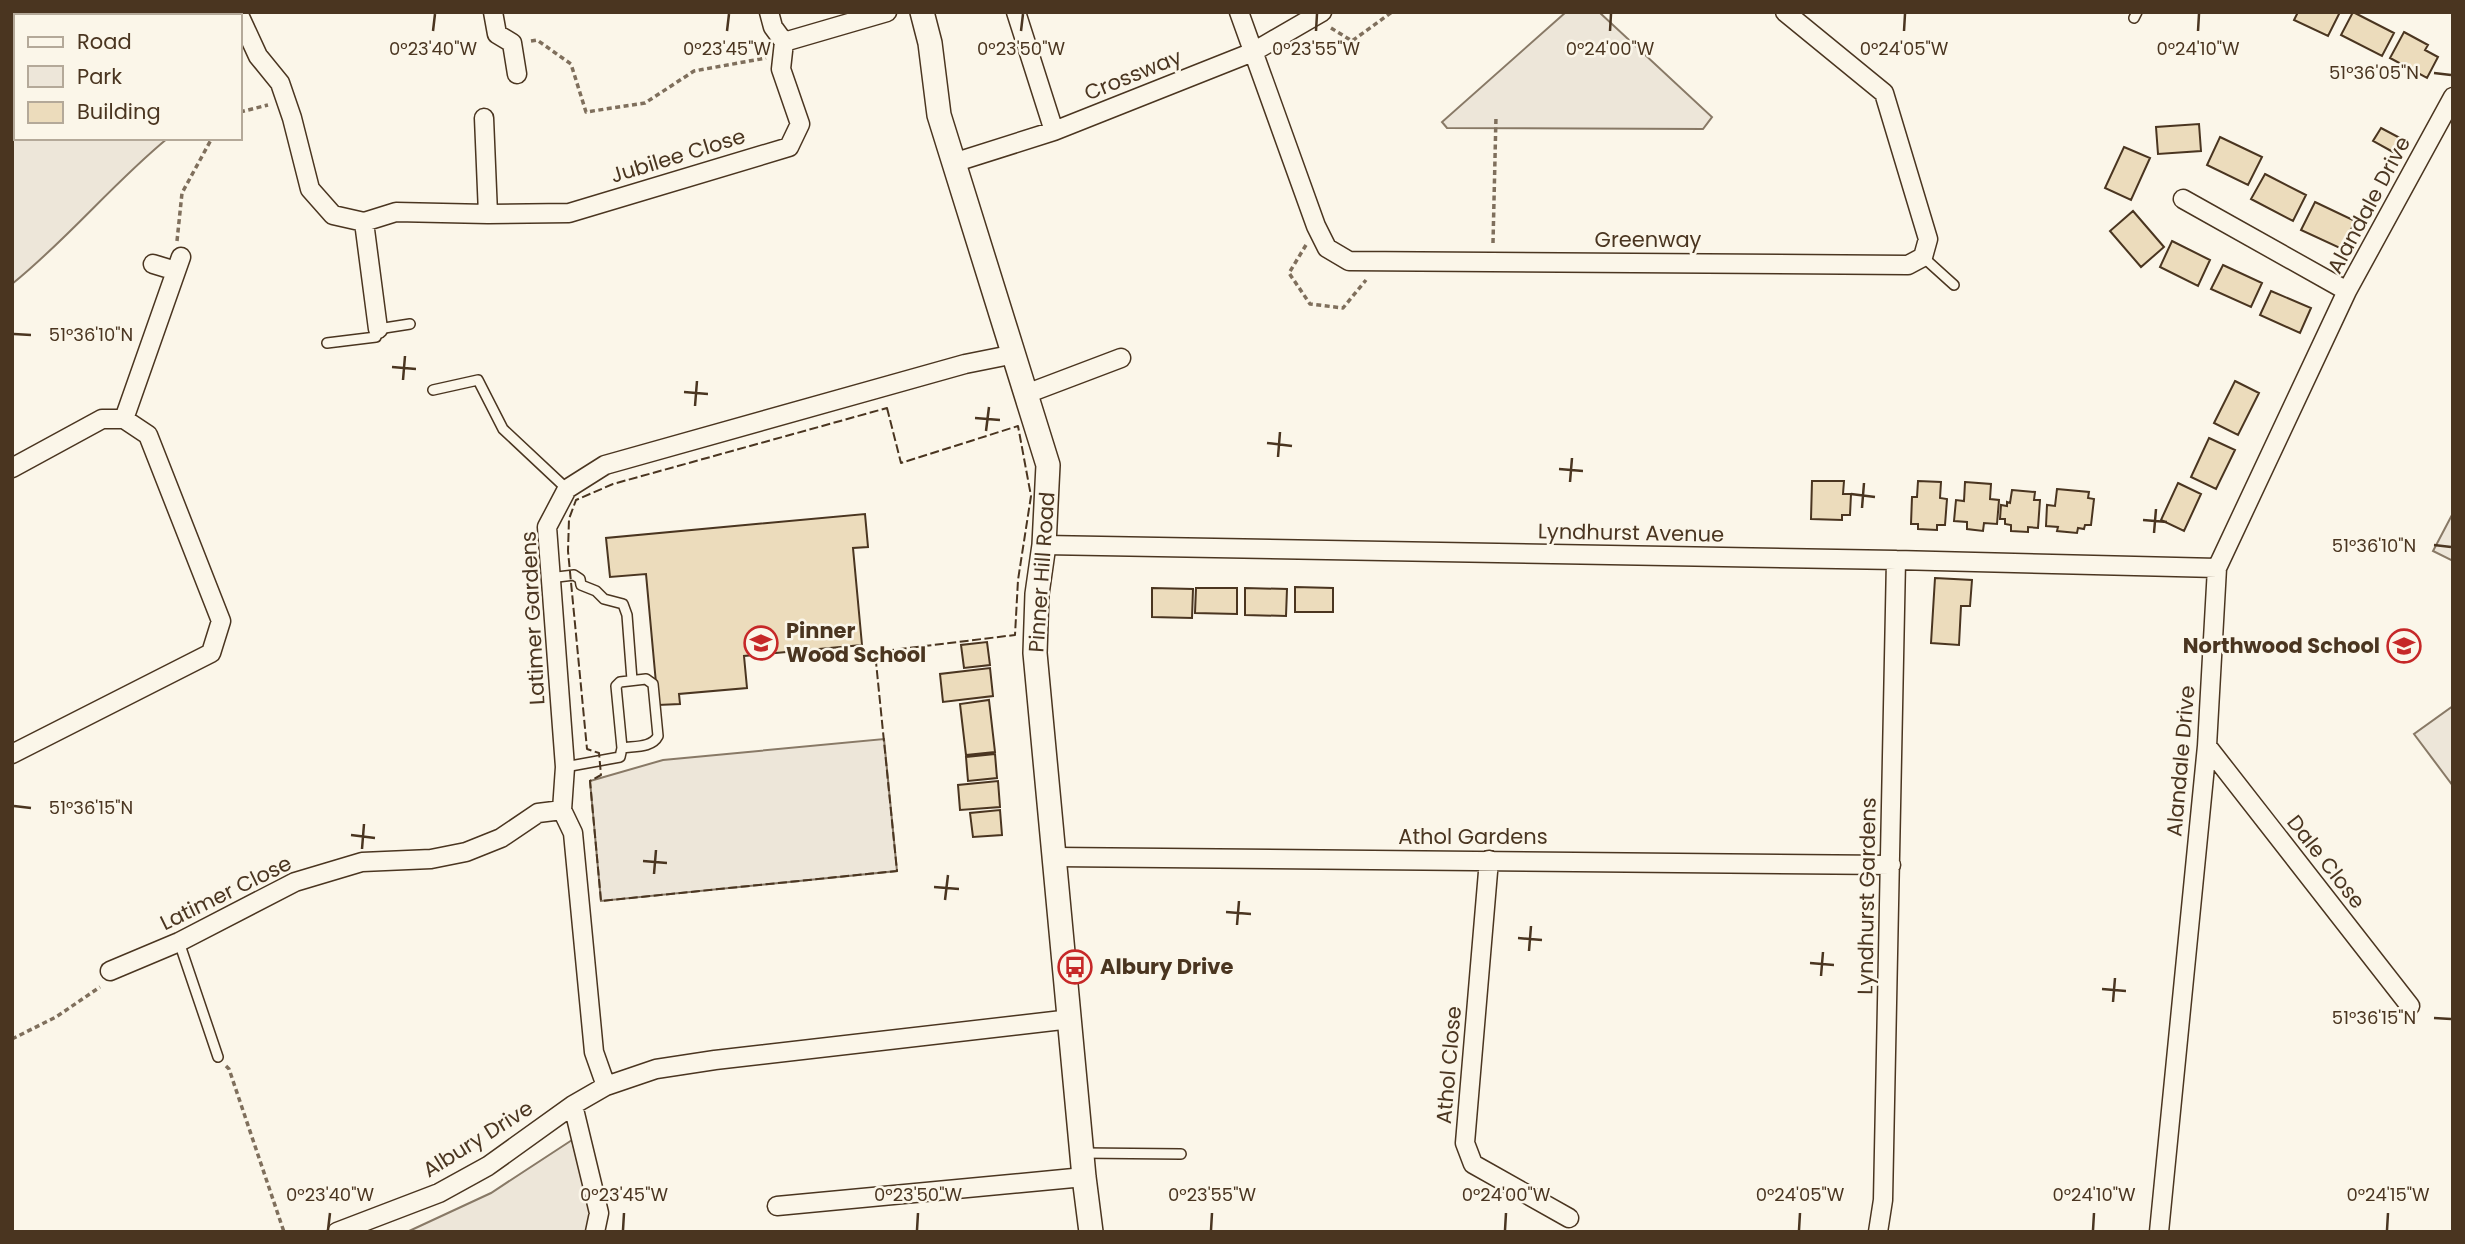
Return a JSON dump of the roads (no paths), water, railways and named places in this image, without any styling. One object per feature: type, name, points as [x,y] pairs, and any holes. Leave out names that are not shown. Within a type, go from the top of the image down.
[{"type":"street","points":[[493,12],[497,34],[512,43],[517,74]]},
{"type":"street","name":"Jubilee Close","points":[[364,222],[396,212],[569,213],[789,147],[800,124],[780,69],[783,48],[769,12]]},
{"type":"street","points":[[783,48],[887,12]]},
{"type":"street","name":"Pinner Hill Road","points":[[922,12],[930,43],[939,115],[1048,465],[1035,653],[1091,1232]]},
{"type":"street","points":[[1016,12],[1054,131]]},
{"type":"street","name":"Greenway","points":[[1239,12],[1316,226],[1327,248],[1349,261],[1908,265],[1923,257]]},
{"type":"street","points":[[1785,12],[1884,93],[1928,240],[1923,257]]},
{"type":"street","name":"Crossway","points":[[953,163],[1054,131],[1253,52],[1318,15]]},
{"type":"street","points":[[242,21],[258,56],[280,83],[310,189],[333,215],[364,222],[378,329]]},
{"type":"street","name":"Alandale Drive","points":[[2159,1232],[2207,746],[2217,568],[2347,291],[2453,97]]},
{"type":"street","points":[[484,118],[488,214]]},
{"type":"street","points":[[2183,199],[2347,291]]},
{"type":"street","points":[[124,419],[178,264],[153,264]]},
{"type":"street","points":[[567,489],[605,466],[965,364],[1014,354]]},
{"type":"street","points":[[1026,394],[1121,358]]},
{"type":"street","points":[[12,468],[102,419],[124,419],[148,435],[221,621],[211,653],[12,754]]},
{"type":"street","name":"Latimer Gardens","points":[[567,489],[547,527],[565,767],[562,810],[573,833],[594,1052],[606,1086]]},
{"type":"street","name":"Lyndhurst Avenue","points":[[1044,545],[2217,568]]},
{"type":"street","name":"Lyndhurst Gardens","points":[[1878,1232],[1883,1200],[1896,560]]},
{"type":"street","name":"Dale Close","points":[[2207,746],[2410,1006]]},
{"type":"street","name":"Latimer Close","points":[[110,971],[179,942],[295,883],[362,862],[431,859],[466,852],[501,838],[538,813],[562,810]]},
{"type":"street","name":"Athol Gardens","points":[[1055,857],[1891,865]]},
{"type":"street","name":"Athol Close","points":[[1489,860],[1465,1143],[1473,1164],[1569,1218]]},
{"type":"street","name":"Albury Drive","points":[[337,1232],[367,1227],[439,1193],[488,1166],[573,1105],[606,1086],[656,1069],[1070,1019]]},
{"type":"street","points":[[573,1105],[598,1213],[595,1232]]},
{"type":"street","points":[[776,1206],[1084,1177]]},
{"type":"lane","points":[[1923,257],[1954,285]]},
{"type":"lane","points":[[327,342],[376,337],[378,329],[410,324]]},
{"type":"lane","points":[[433,390],[478,380],[503,429],[567,489]]},
{"type":"lane","points":[[549,578],[574,575],[580,579],[581,585],[596,590],[604,599],[623,604],[632,680]]},
{"type":"lane","points":[[565,767],[620,757],[622,748],[616,689],[620,682],[646,679],[653,684],[658,736],[651,744],[622,748]]},
{"type":"lane","points":[[179,942],[218,1057]]},
{"type":"lane","points":[[1082,1153],[1181,1154]]},
{"type":"place","name":"Pinner Wood School","points":[[761,643]]},
{"type":"place","name":"Northwood School","points":[[2404,646]]},
{"type":"place","name":"Albury Drive","points":[[1075,967]]}]
